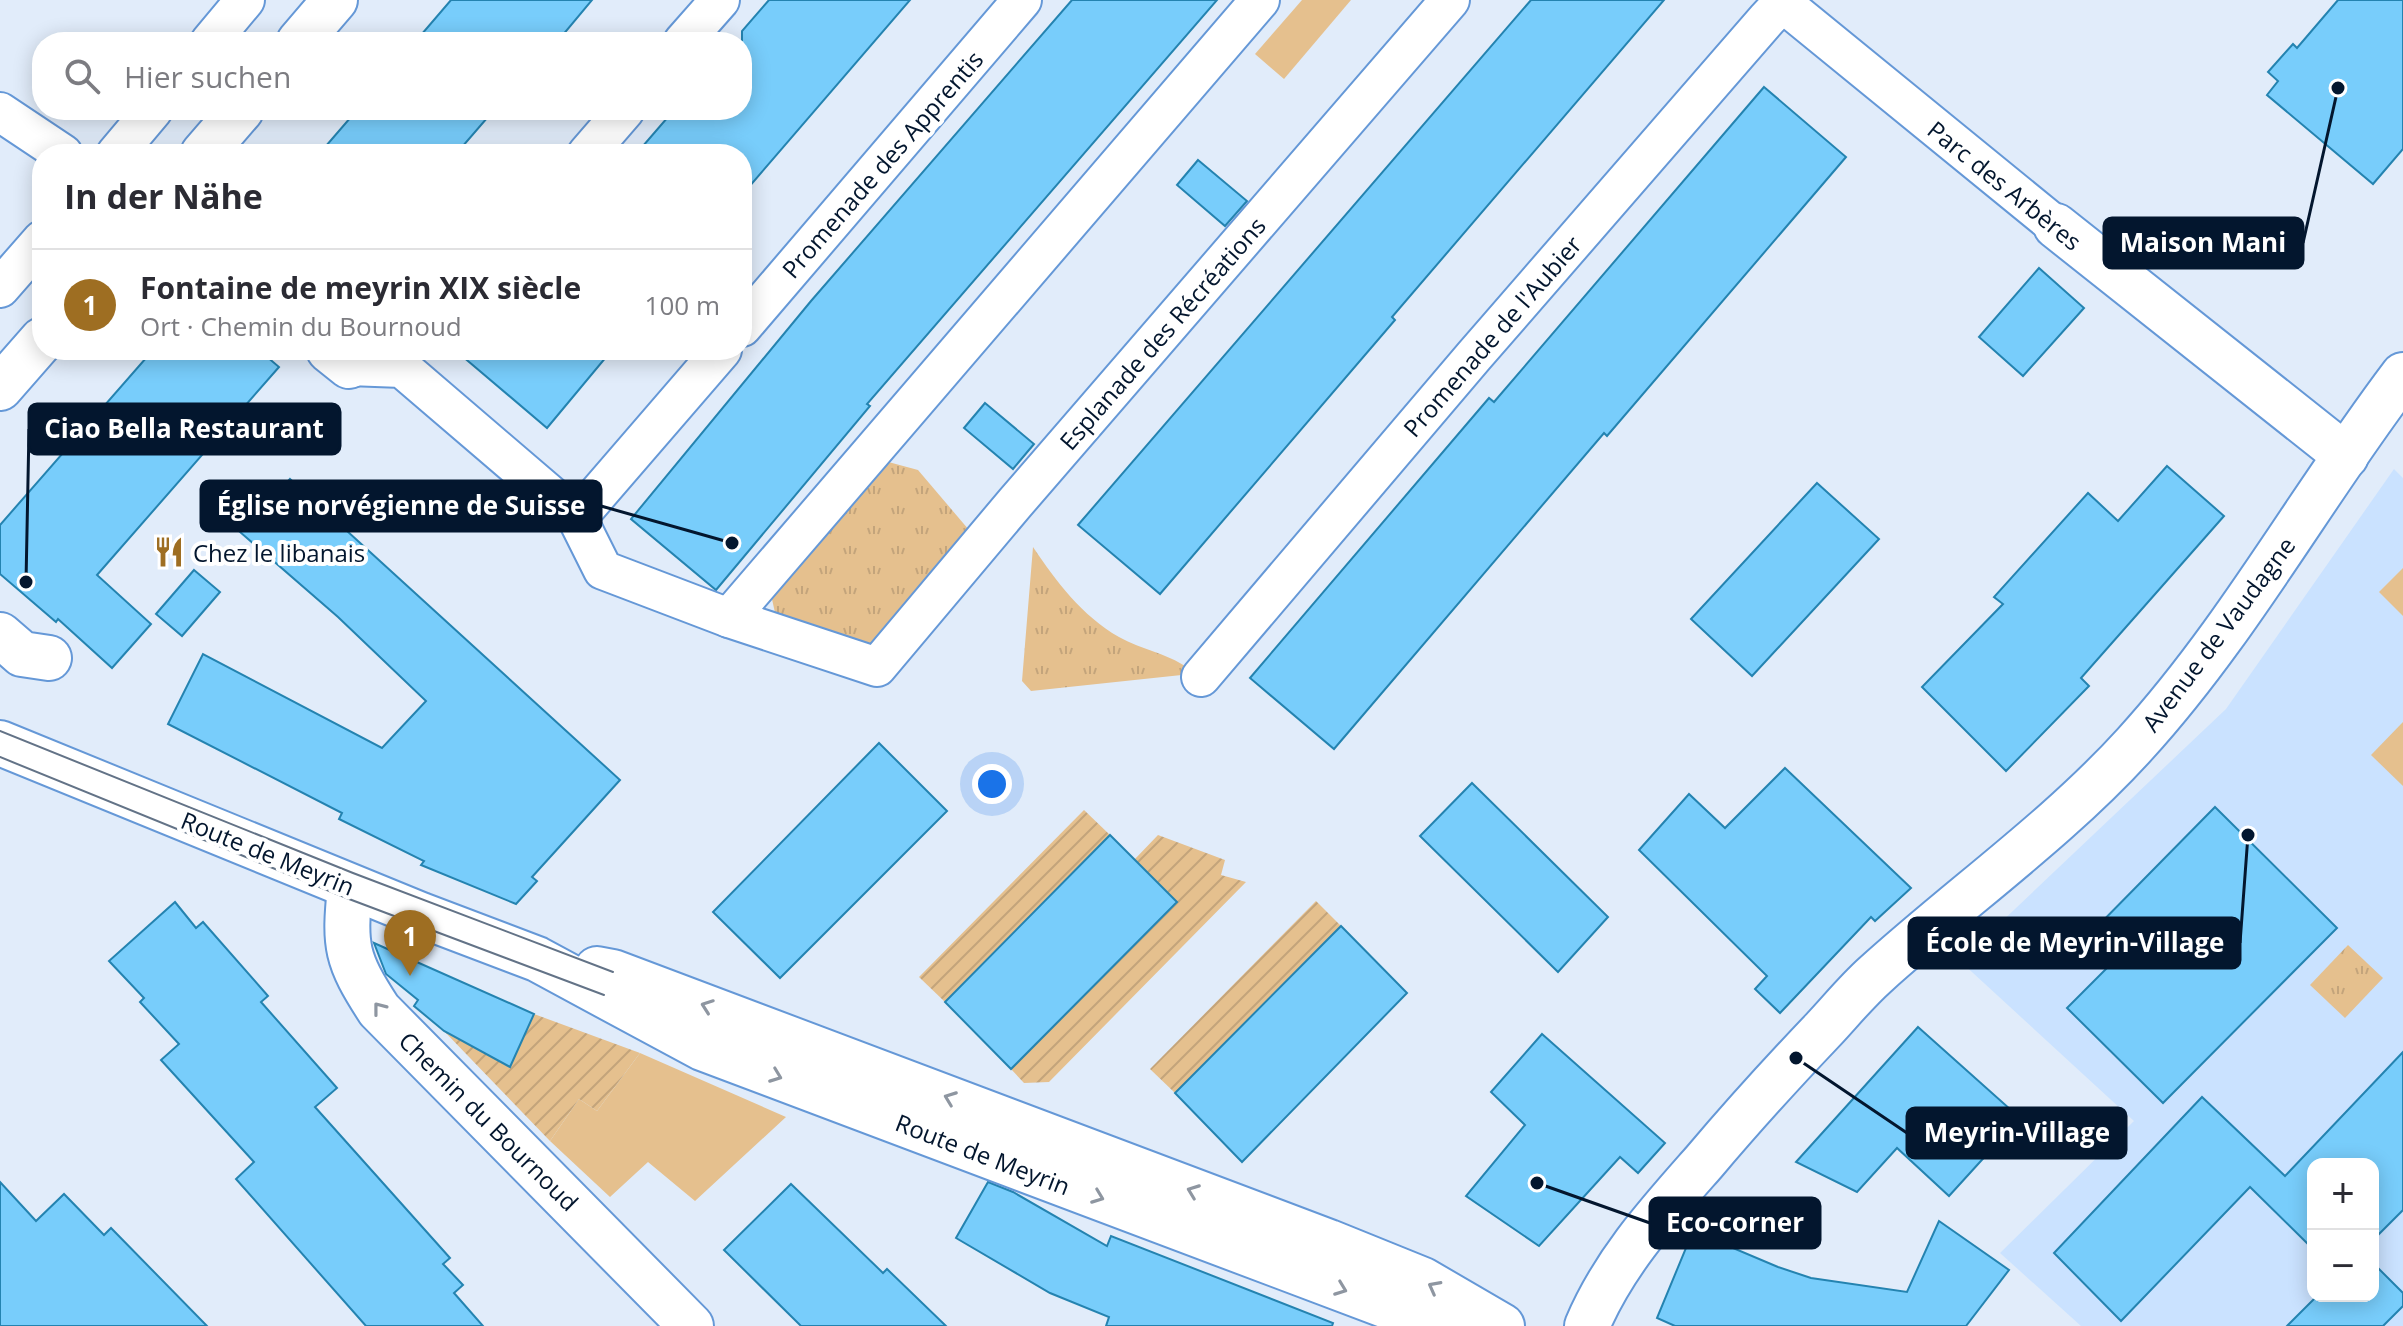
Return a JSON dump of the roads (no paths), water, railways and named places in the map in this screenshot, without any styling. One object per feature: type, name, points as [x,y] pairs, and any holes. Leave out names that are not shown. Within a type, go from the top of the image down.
[{"type":"street","points":[[218,32],[245,0]]},
{"type":"street","points":[[308,32],[335,0]]},
{"type":"street","points":[[692,32],[720,0]]},
{"type":"street","name":"Promenade des Apprentis","points":[[752,315],[1022,0]]},
{"type":"street","points":[[411,360],[577,518],[603,570],[729,618],[1260,0]]},
{"type":"street","name":"Esplanade des Récréations","points":[[729,618],[877,667],[1450,0]]},
{"type":"street","name":"Parc des Arbères","points":[[1784,1],[2056,226],[2346,456]]},
{"type":"street","name":"Promenade de l'Aubier","points":[[1201,677],[1474,356],[1784,1]]},
{"type":"street","points":[[0,112],[48,144]]},
{"type":"street","points":[[124,144],[145,120]]},
{"type":"street","points":[[212,144],[232,120]]},
{"type":"street","points":[[596,144],[616,120]]},
{"type":"street","points":[[0,288],[32,251]]},
{"type":"street","points":[[0,388],[32,351]]},
{"type":"street","points":[[577,518],[713,360]]},
{"type":"street","name":"Avenue de Vaudagne","points":[[1587,1326],[1599,1297],[1623,1258],[1732,1128],[1807,1047],[1872,978],[1937,920],[2022,853],[2135,744],[2223,634],[2403,375]]},
{"type":"street","points":[[0,635],[22,654],[49,658]]},
{"type":"street","name":"Route de Meyrin","points":[[0,743],[350,887],[537,959],[702,1048],[1440,1326]]},
{"type":"street","name":"Chemin du Bournoud","points":[[350,887],[346,936],[349,956],[355,973],[379,1010],[691,1326]]},
{"type":"street","name":"Route de Meyrin","points":[[537,959],[613,972],[1329,1242],[1423,1280],[1502,1326]]},
{"type":"tram line","points":[[0,731],[353,873],[613,972]]},
{"type":"tram line","points":[[0,757],[349,899],[604,995]]},
{"type":"place","name":"Maison Mani","points":[[2338,88]]},
{"type":"place","name":"Église norvégienne de Suisse","points":[[732,543]]},
{"type":"place","name":"Chez le libanais","points":[[169,552]]},
{"type":"place","name":"Ciao Bella Restaurant","points":[[26,582]]},
{"type":"place","name":"École de Meyrin-Village","points":[[2248,835]]},
{"type":"place","name":"Fontaine de meyrin XIX siècle","points":[[410,976]]},
{"type":"place","name":"Meyrin-Village","points":[[1796,1058]]},
{"type":"place","name":"Eco-corner","points":[[1537,1183]]}]
